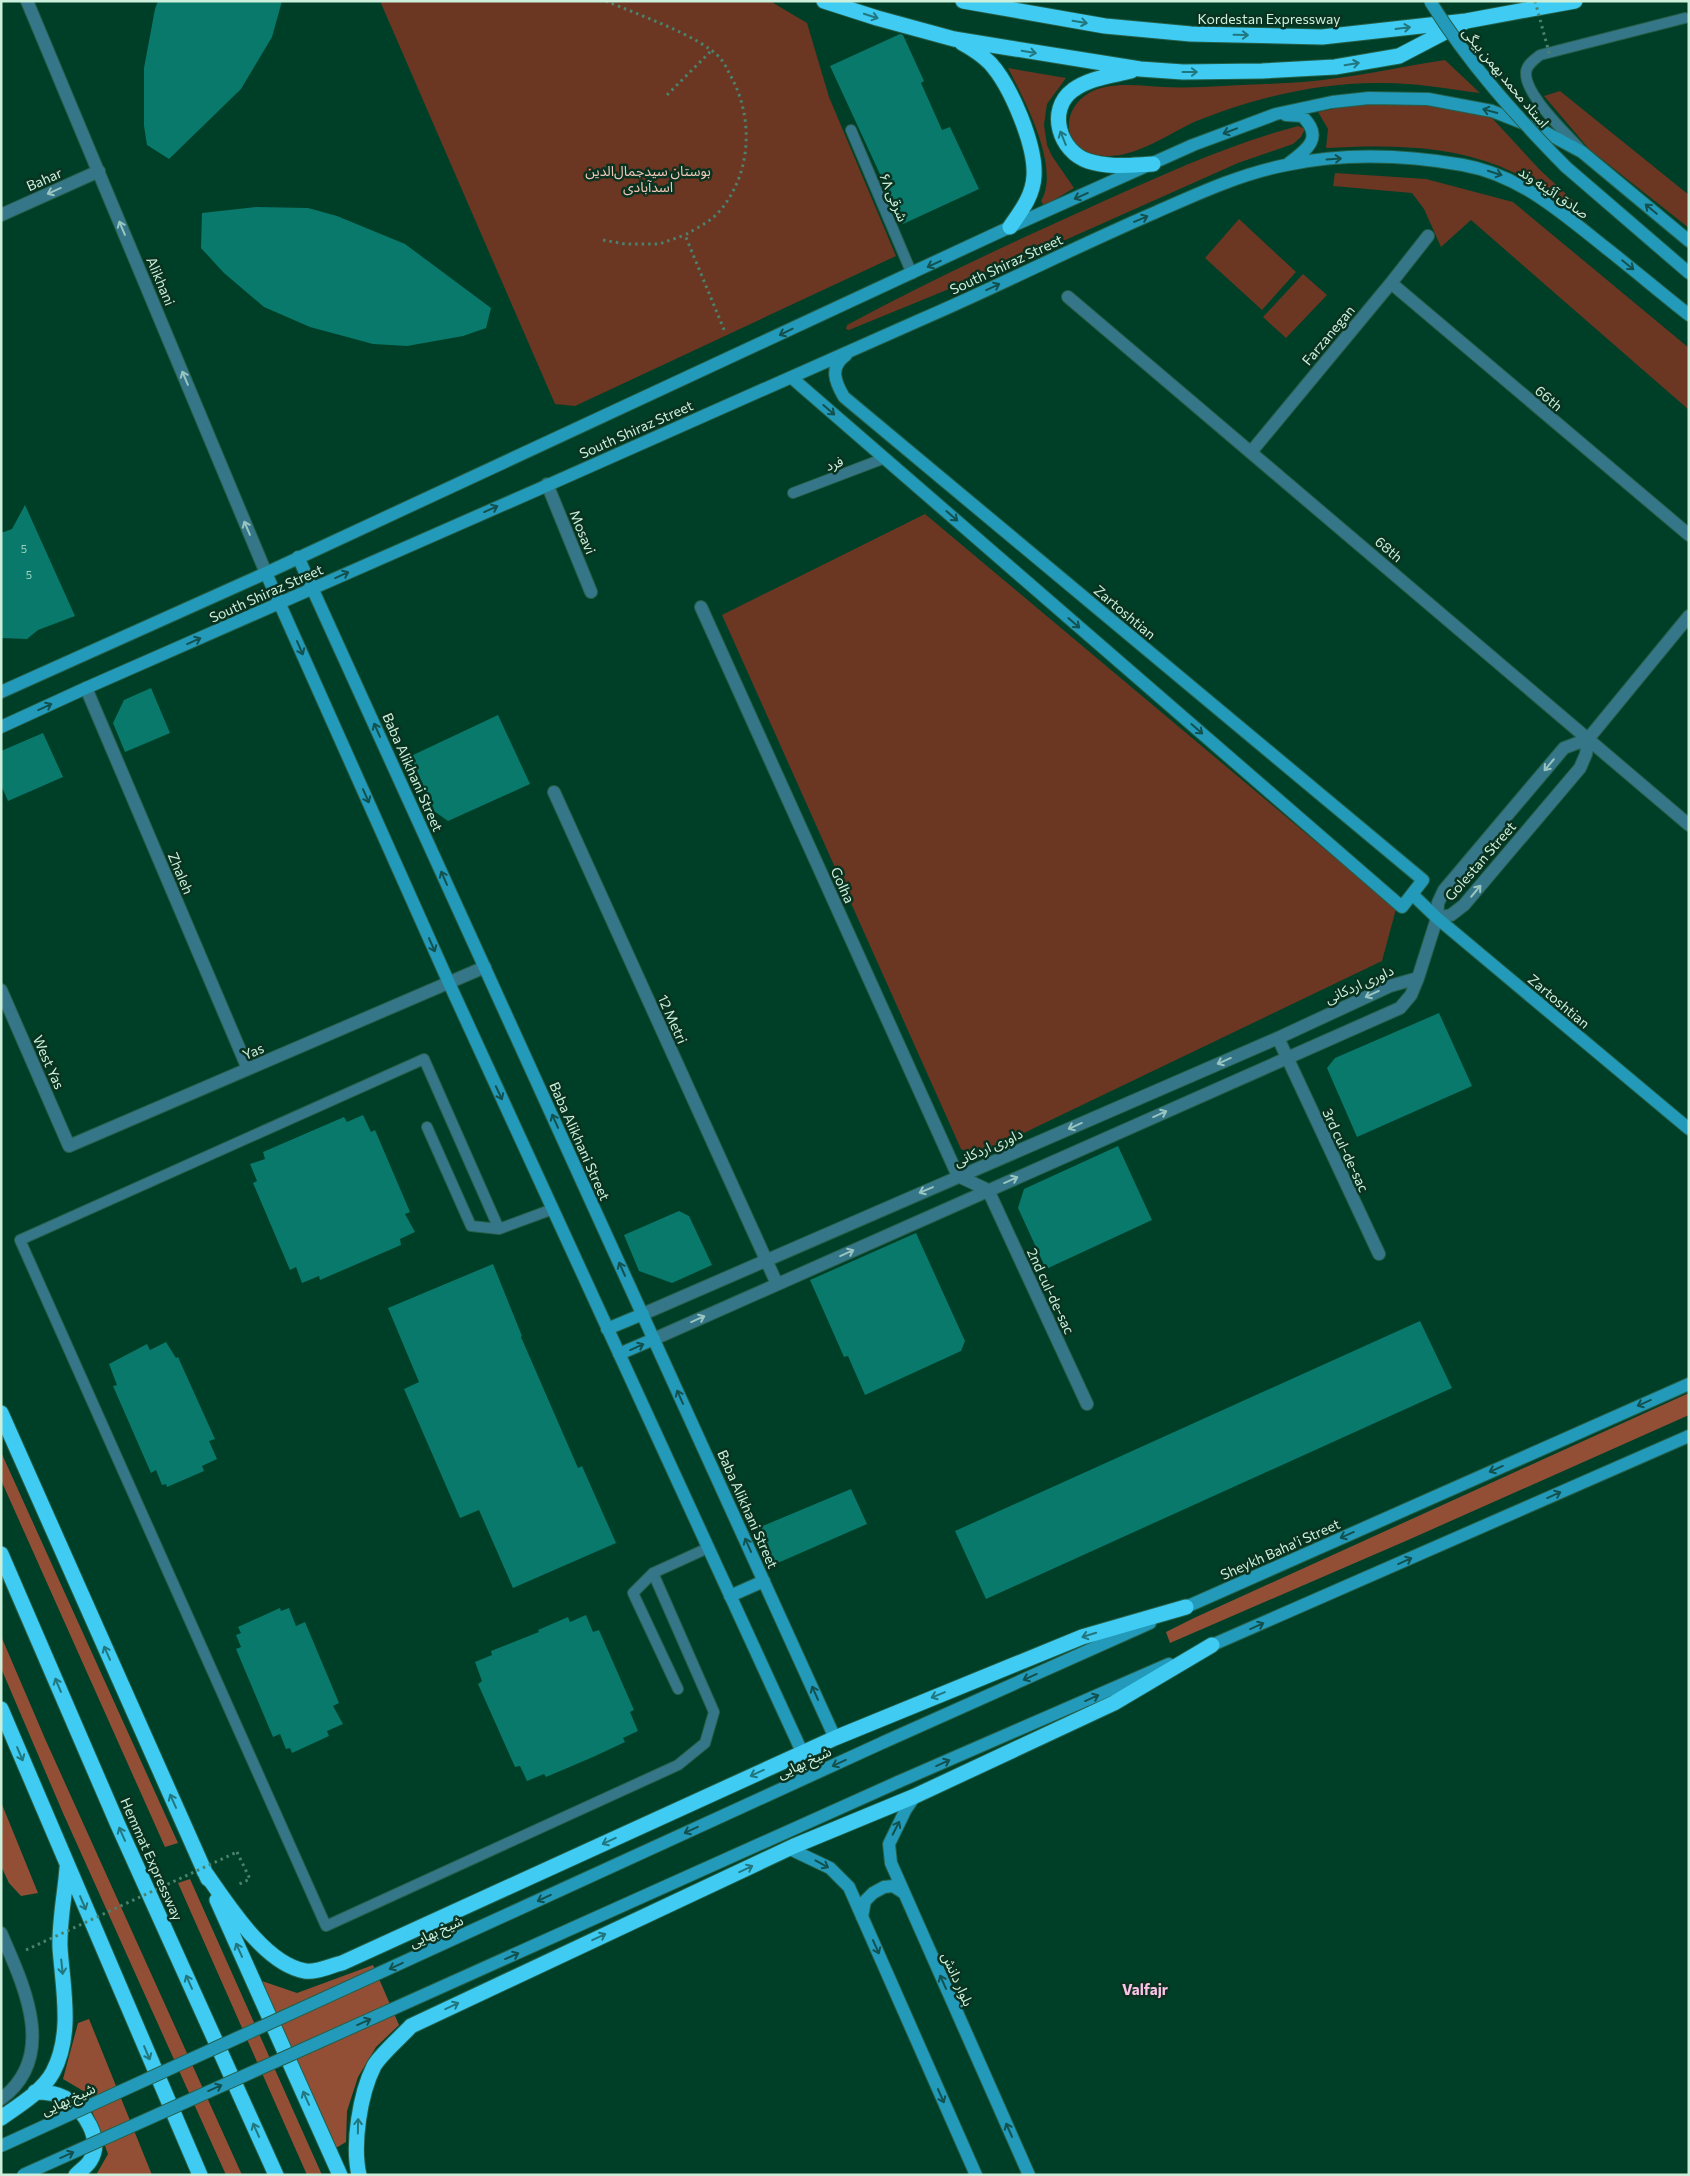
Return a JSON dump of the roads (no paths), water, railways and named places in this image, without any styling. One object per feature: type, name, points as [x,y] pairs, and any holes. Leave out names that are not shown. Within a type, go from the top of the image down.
[{"type":"highway","points":[[824,1],[954,39],[1140,69],[1183,72],[1262,71],[1335,67],[1399,56],[1466,21]]},
{"type":"highway","name":"Kordestan Expressway","points":[[963,1],[1105,26],[1191,34],[1322,37],[1466,21],[1574,1]]},
{"type":"highway","points":[[954,39],[976,50],[992,65],[1013,100],[1032,152],[1034,176],[1029,198],[1010,227]]},
{"type":"highway","points":[[1140,69],[1090,80],[1071,92],[1063,103],[1059,119],[1061,137],[1069,151],[1086,161],[1107,166],[1153,164]]},
{"type":"highway","points":[[1,1413],[340,2175]]},
{"type":"highway","points":[[1,1422],[12,1440]]},
{"type":"highway","name":"Hemmat Expressway","points":[[1,1554],[118,1825],[276,2175]]},
{"type":"highway","points":[[204,1871],[247,1930],[282,1962],[306,1972],[342,1963],[835,1738],[1082,1636],[1186,1607]]},
{"type":"highway","points":[[359,2175],[357,2166],[358,2117],[375,2065],[411,2026],[790,1848],[915,1796],[1114,1702],[1212,1645]]},
{"type":"highway","points":[[1,1709],[200,2175]]},
{"type":"highway","points":[[1,2118],[36,2092],[52,2073],[61,2048],[66,2016],[60,1946],[68,1866]]},
{"type":"highway","points":[[36,2092],[49,2092],[65,2098],[80,2111],[92,2128],[94,2148],[90,2161],[76,2175]]},
{"type":"main road","name":"استاد محمد بهمن بیگی","points":[[1430,1],[1448,30],[1509,108],[1566,167]]},
{"type":"main road","name":"South Shiraz Street","points":[[1,692],[266,573],[298,556],[912,274],[1010,227],[1193,145],[1276,114],[1332,102],[1368,98],[1428,99],[1492,111],[1543,131],[1582,152]]},
{"type":"main road","points":[[1276,114],[1302,116],[1309,123],[1313,135],[1310,145],[1286,165]]},
{"type":"main road","points":[[1582,152],[1689,240]]},
{"type":"main road","name":"صادق آئینه وند","points":[[1286,165],[1348,158],[1424,160],[1465,165],[1508,178],[1572,220],[1689,315]]},
{"type":"main road","name":"South Shiraz Street","points":[[1,727],[547,484],[792,378],[1095,238],[1223,183],[1286,165]]},
{"type":"main road","name":"صادق آئینه وند","points":[[1566,167],[1689,273]]},
{"type":"main road","name":"Zartoshtian","points":[[859,347],[840,359],[834,369],[835,383],[844,397],[1423,880],[1412,894],[1437,918],[1689,1129]]},
{"type":"main road","points":[[792,378],[1402,907],[1412,894]]},
{"type":"main road","name":"Baba Alikhani Street","points":[[298,556],[835,1738]]},
{"type":"main road","points":[[266,573],[449,983],[802,1752]]},
{"type":"main road","points":[[608,1329],[643,1314]]},
{"type":"main road","points":[[619,1354],[654,1339]]},
{"type":"main road","name":"Sheykh Baha'i Street","points":[[884,1742],[1689,1384]]},
{"type":"main road","points":[[22,2175],[898,1782],[1689,1436]]},
{"type":"main road","points":[[730,1596],[764,1581]]},
{"type":"main road","name":"شیخ بهایی","points":[[1,2146],[884,1742]]},
{"type":"main road","name":"بلوار دانش","points":[[915,1796],[906,1809],[889,1844],[891,1863],[1029,2175]]},
{"type":"main road","points":[[790,1848],[830,1868],[849,1887],[976,2175]]},
{"type":"main road","points":[[862,1917],[865,1901],[873,1893],[884,1887],[893,1886],[904,1893]]},
{"type":"street","name":"Alikhani","points":[[27,1],[266,573]]},
{"type":"street","name":"Bahar","points":[[1,215],[99,171]]},
{"type":"street","name":"Farzanegan","points":[[1251,452],[1428,236]]},
{"type":"street","name":"66th","points":[[1391,283],[1689,535]]},
{"type":"street","name":"68th","points":[[1068,298],[1689,824]]},
{"type":"street","name":"Mosavi","points":[[547,484],[591,592]]},
{"type":"street","name":"Golha","points":[[701,607],[958,1176]]},
{"type":"street","name":"Golestan Street","points":[[1588,738],[1586,754],[1580,768],[1464,905],[1451,915],[1437,918],[1438,903],[1450,882],[1564,748],[1588,738],[1689,616]]},
{"type":"street","name":"Zhaleh","points":[[86,688],[248,1070]]},
{"type":"street","name":"12 Metri","points":[[554,792],[777,1284]]},
{"type":"street","points":[[654,1339],[1400,1008],[1412,995],[1437,918]]},
{"type":"street","name":"Yas","points":[[69,1146],[485,967]]},
{"type":"street","name":"داوری اردکانی","points":[[643,1314],[765,1259],[1278,1038],[1390,986],[1404,980],[1418,978]]},
{"type":"street","name":"West Yas","points":[[1,990],[69,1146]]},
{"type":"street","name":"3rd cul-de-sac","points":[[1278,1038],[1379,1254]]},
{"type":"street","points":[[958,1176],[988,1190]]},
{"type":"street","name":"2nd cul-de-sac","points":[[988,1190],[1087,1404]]},
{"type":"street","points":[[1,1933],[22,1981],[32,2017],[31,2045],[27,2067],[20,2080],[1,2099]]},
{"type":"lane","points":[[1582,152],[1537,100],[1528,85],[1526,73],[1529,64],[1540,55],[1685,18]]},
{"type":"lane","name":"۶۸ شرقی","points":[[851,130],[912,274]]},
{"type":"lane","name":"فرد","points":[[793,493],[885,458]]},
{"type":"lane","points":[[500,1229],[424,1060],[20,1240],[326,1926],[678,1765],[705,1743],[714,1712],[653,1573]]},
{"type":"lane","points":[[427,1127],[470,1226],[500,1229],[553,1209]]},
{"type":"lane","points":[[678,1689],[634,1593],[653,1573],[708,1548]]},
{"type":"district","name":"Valfajr","points":[[1145,1989]]},
{"type":"park label","name":"بوستان سیدجمال‌الدین اسدآبادی","points":[[648,178]]}]
